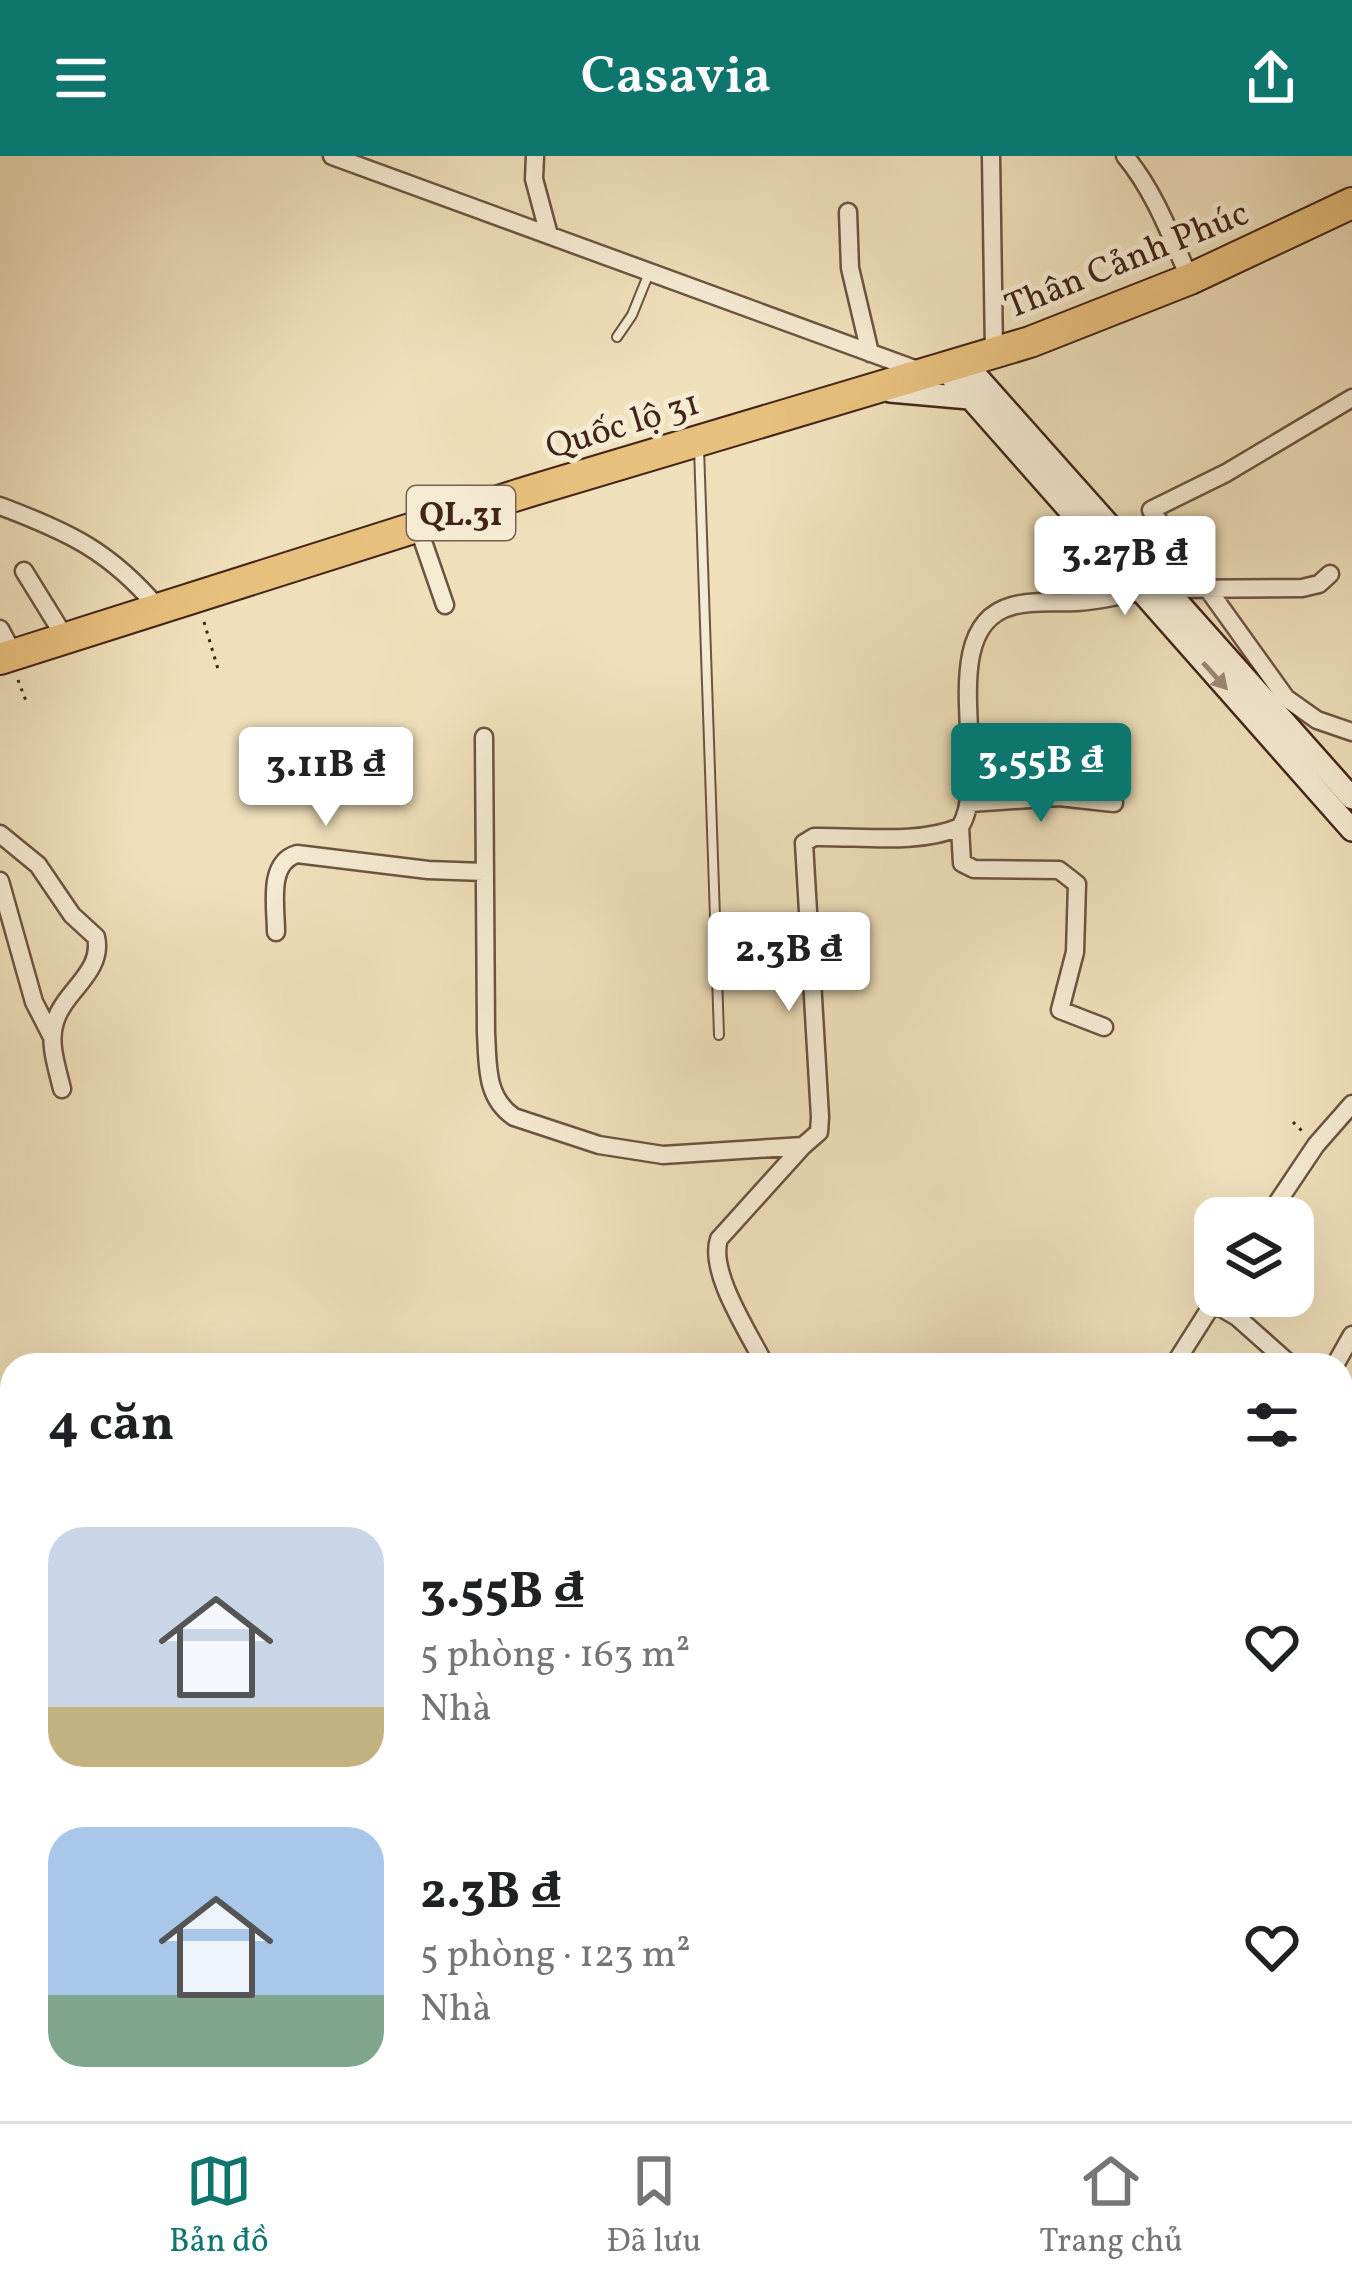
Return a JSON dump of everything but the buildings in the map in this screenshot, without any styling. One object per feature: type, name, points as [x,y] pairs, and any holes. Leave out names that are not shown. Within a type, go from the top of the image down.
[{"type":"highway","name":"Thân Cảnh Phúc","points":[[944,367],[1030,342],[1190,279],[1352,203]]},
{"type":"highway","name":"Quốc lộ 31","points":[[5,648],[66,638],[944,367]]},
{"type":"street","points":[[332,156],[870,353],[944,367],[977,394],[1165,589],[1352,798]]},
{"type":"street","points":[[991,156],[994,352]]},
{"type":"street","points":[[1125,156],[1157,204],[1190,279]]},
{"type":"street","points":[[531,158],[549,235]]},
{"type":"street","points":[[848,212],[850,268],[870,353]]},
{"type":"street","points":[[977,394],[996,368],[1030,342]]},
{"type":"street","points":[[866,390],[977,394],[1141,592],[1352,830]]},
{"type":"street","points":[[1352,398],[1151,510],[1286,698],[1317,720],[1352,732]]},
{"type":"street","points":[[0,506],[94,547],[159,609]]},
{"type":"street","points":[[418,527],[445,605]]},
{"type":"street","points":[[24,571],[66,638]]},
{"type":"street","points":[[1165,589],[1302,588],[1319,584],[1330,574]]},
{"type":"street","points":[[1104,1027],[1060,1010],[1075,952],[1077,884],[1059,870],[974,869],[962,863],[960,827],[970,803],[967,695],[976,640],[985,621],[1012,606],[1141,592]]},
{"type":"street","points":[[484,737],[489,1081],[503,1110],[599,1145],[663,1155],[803,1146]]},
{"type":"street","points":[[970,803],[1059,797],[1114,803]]},
{"type":"street","points":[[759,1353],[720,1275],[716,1250],[719,1239],[819,1132],[804,843],[814,837],[902,836],[960,827]]},
{"type":"street","points":[[0,834],[38,865],[72,915],[96,937],[97,958],[59,1012],[52,1037]]},
{"type":"street","points":[[276,932],[279,867],[285,858],[297,854],[484,872]]},
{"type":"street","points":[[0,881],[34,1002],[52,1037],[62,1089]]},
{"type":"street","points":[[1281,1197],[1316,1145],[1352,1104]]},
{"type":"street","points":[[1181,1353],[1204,1317]]},
{"type":"street","points":[[1237,1317],[1278,1353]]},
{"type":"lane","points":[[617,337],[649,272]]},
{"type":"lane","points":[[699,441],[719,1035]]},
{"type":"path","points":[[196,597],[218,669]]}]
